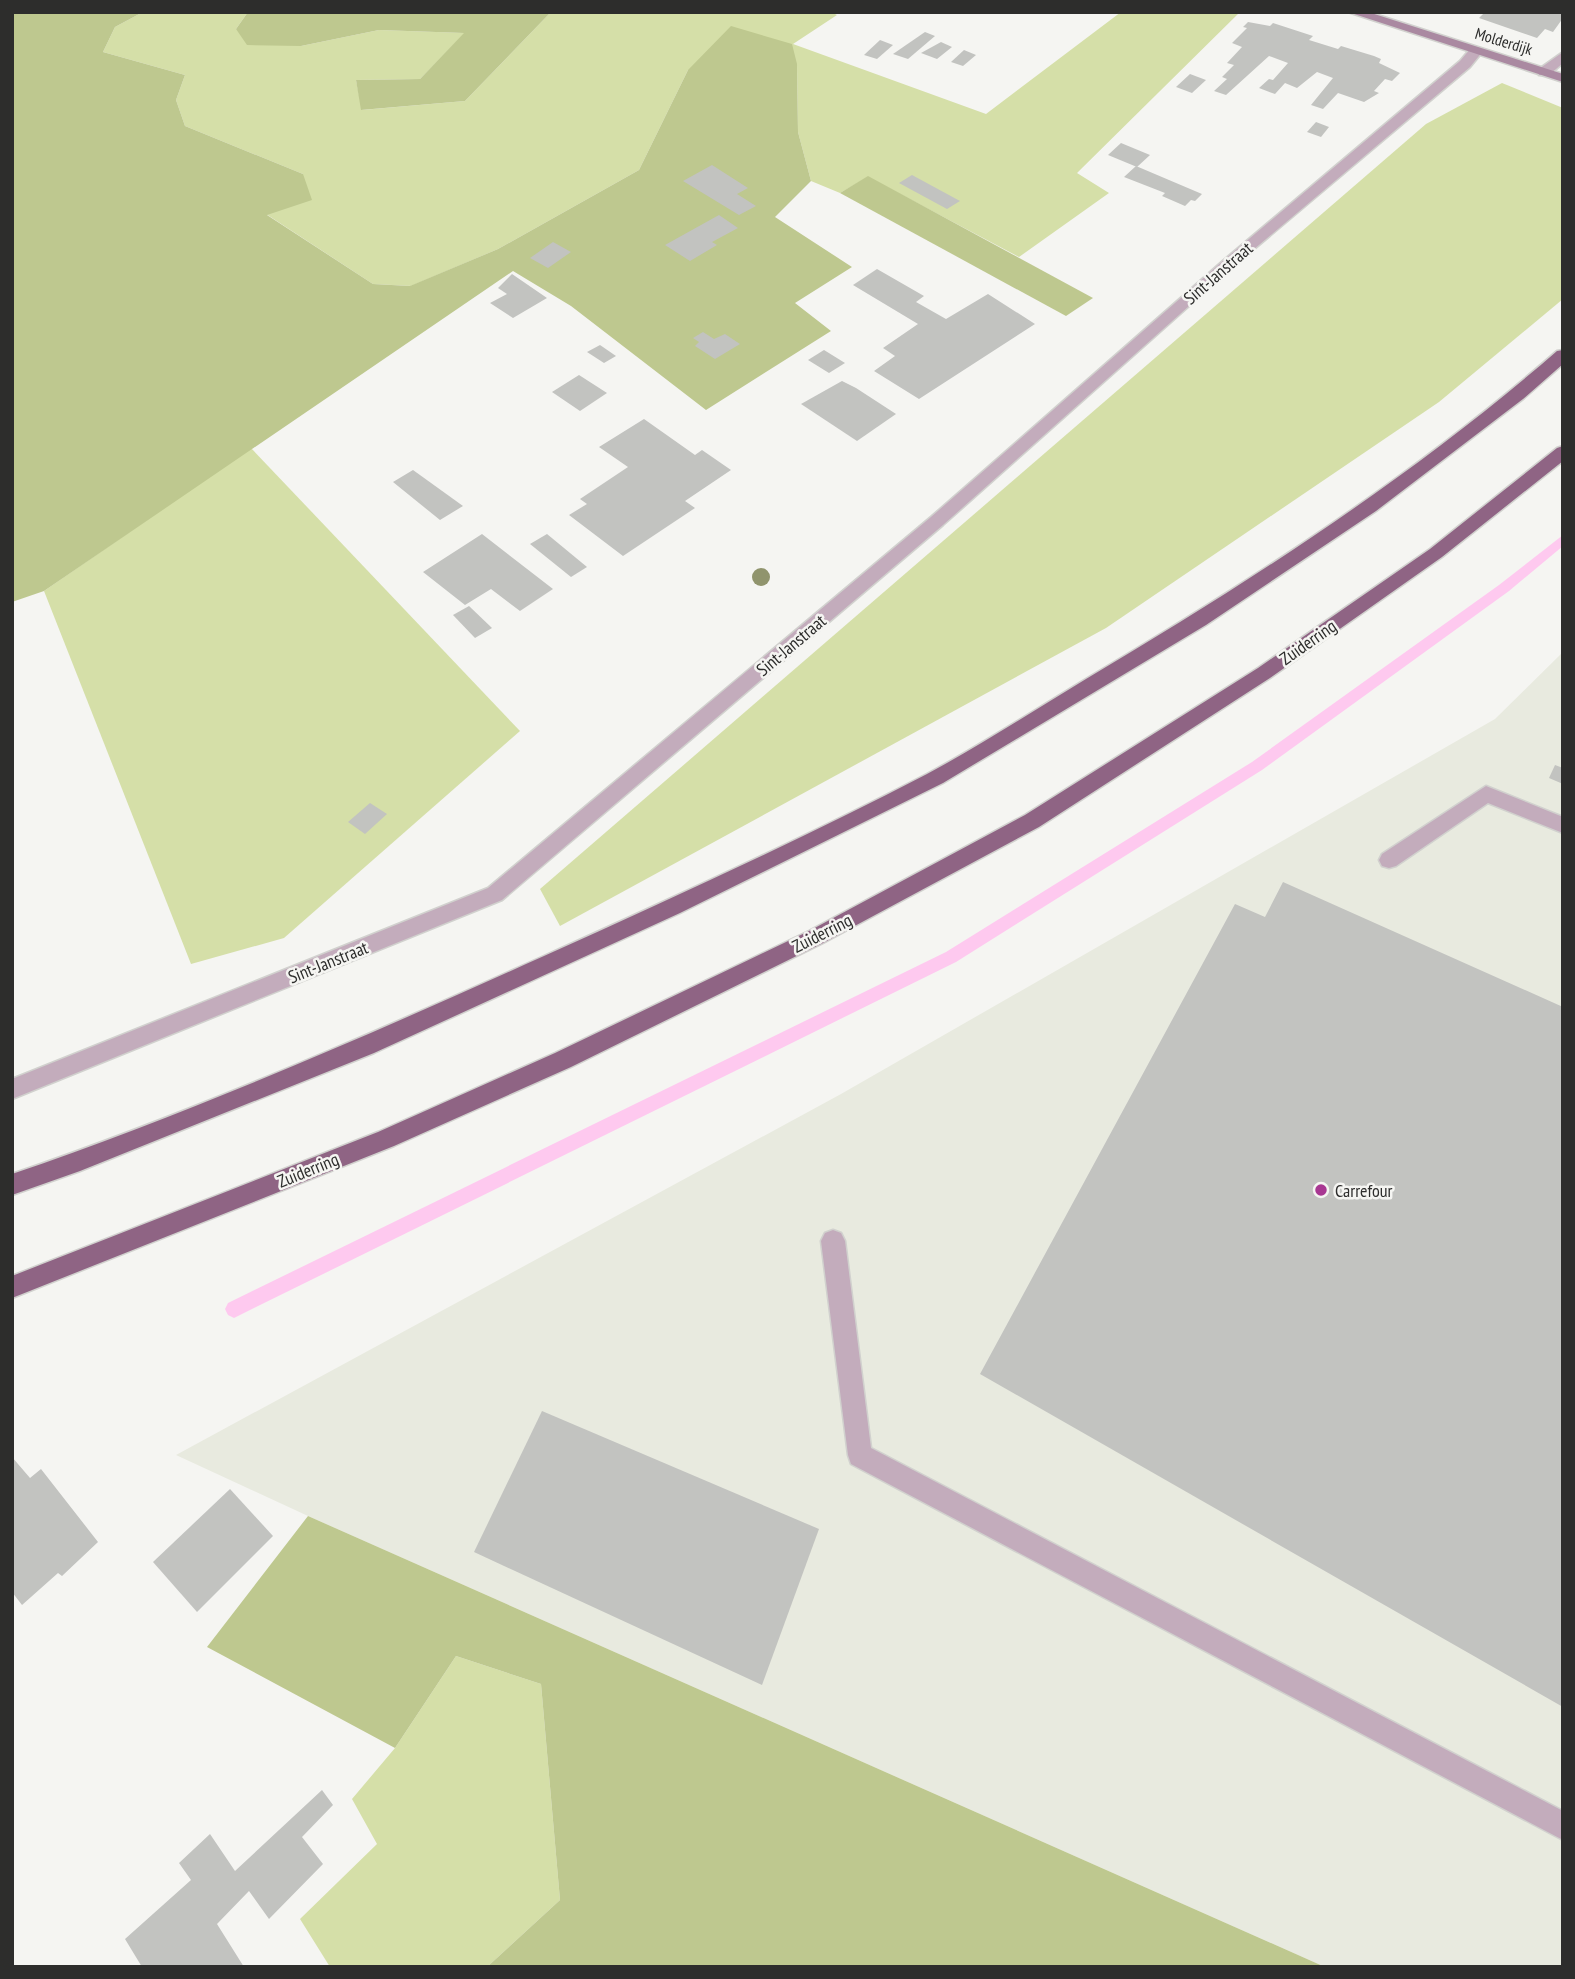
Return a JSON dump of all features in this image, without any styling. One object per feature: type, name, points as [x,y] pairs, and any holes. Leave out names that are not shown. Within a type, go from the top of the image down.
[{"type":"highway","points":[[12,1185],[72,1164],[366,1046],[673,907],[936,778],[1200,620],[1370,507],[1517,395],[1563,355]]},
{"type":"highway","name":"Zuiderring","points":[[12,1287],[386,1139],[550,1066],[816,937],[984,847],[1032,821],[1264,673],[1436,552],[1563,452]]},
{"type":"main road","name":"Molderdijk","points":[[1354,12],[1563,78]]},
{"type":"street","name":"Sint-Janstraat","points":[[12,1089],[495,894],[937,521],[1218,272],[1465,64],[1476,51]]},
{"type":"street","points":[[1544,72],[1563,56]]},
{"type":"street","points":[[1389,860],[1486,794],[1563,825]]},
{"type":"street","points":[[833,1241],[860,1455],[1563,1826]]},
{"type":"shaded area","points":[[1563,652],[1563,1967],[1325,1967],[176,1455],[841,1094],[1495,719]]},
{"type":"green space","points":[[12,12],[143,12],[115,27],[103,52],[185,75],[176,100],[185,126],[303,174],[312,200],[267,215],[373,284],[410,286],[498,249],[639,170],[688,70],[731,26],[792,44],[797,64],[798,132],[811,181],[775,217],[852,267],[795,303],[831,331],[706,410],[571,306],[513,271],[44,591],[12,602]]},
{"type":"green space","points":[[143,12],[248,12],[236,29],[301,46],[379,30],[465,33],[420,79],[356,80],[362,110],[465,101],[551,12],[831,12],[837,15],[793,44],[986,114],[1121,12],[1240,12],[1077,173],[1109,193],[1019,257],[868,177],[840,193],[811,181],[798,132],[797,64],[688,70],[639,170],[498,249],[411,286],[373,284],[266,214],[303,174],[185,126],[176,100],[185,75],[103,52],[115,27]]},
{"type":"green space","points":[[248,12],[551,12],[465,101],[361,110],[356,80],[420,79],[464,33],[379,30],[301,46],[247,45],[236,29]]},
{"type":"green space","points":[[1502,83],[1563,108],[1563,299],[1439,402],[1106,628],[560,926],[540,889],[1426,124]]},
{"type":"green space","points":[[868,176],[1093,298],[1066,316],[840,193]]},
{"type":"green space","points":[[251,448],[520,731],[284,938],[191,964],[44,591]]},
{"type":"green space","points":[[308,1516],[1325,1967],[487,1967],[560,1900],[541,1684],[456,1656],[395,1748],[207,1647]]},
{"type":"green space","points":[[456,1656],[541,1684],[560,1900],[487,1967],[330,1967],[300,1919],[377,1844],[352,1799],[395,1748]]},
{"type":"building","points":[[1485,12],[1563,12],[1563,18],[1553,32],[1545,29],[1537,38],[1479,18]]},
{"type":"building","points":[[1248,22],[1270,26],[1273,23],[1313,36],[1309,40],[1374,56],[1381,59],[1379,63],[1400,73],[1392,81],[1385,79],[1374,91],[1379,93],[1364,102],[1338,93],[1323,109],[1311,105],[1333,78],[1317,72],[1297,88],[1285,83],[1275,94],[1259,88],[1269,79],[1273,80],[1288,63],[1269,56],[1226,95],[1214,91],[1227,79],[1222,77],[1234,65],[1227,63],[1242,47],[1232,43],[1247,28],[1243,27]]},
{"type":"building","points":[[925,32],[935,36],[908,59],[893,54]]},
{"type":"building","points":[[880,40],[893,45],[877,59],[864,55]]},
{"type":"building","points":[[941,42],[952,47],[937,59],[921,53]]},
{"type":"building","points":[[964,50],[976,55],[963,66],[951,62]]},
{"type":"building","points":[[1190,74],[1206,80],[1192,93],[1176,87]]},
{"type":"building","points":[[1316,122],[1329,127],[1321,137],[1307,132]]},
{"type":"building","points":[[1121,143],[1150,155],[1137,167],[1108,155]]},
{"type":"building","points":[[712,165],[748,188],[737,194],[756,206],[739,215],[683,181]]},
{"type":"building","points":[[1136,166],[1202,194],[1185,206],[1162,196],[1165,193],[1124,177]]},
{"type":"building","points":[[912,175],[960,201],[947,209],[899,183]]},
{"type":"building","points":[[719,215],[738,228],[712,242],[717,245],[690,261],[665,245]]},
{"type":"building","points":[[553,242],[571,252],[548,268],[530,258]]},
{"type":"building","points":[[877,269],[924,296],[916,302],[946,319],[988,294],[1035,324],[919,399],[874,371],[895,356],[883,348],[918,324],[853,285]]},
{"type":"building","points":[[512,274],[547,298],[513,318],[490,303],[507,294],[498,288]]},
{"type":"building","points":[[703,332],[714,339],[725,334],[740,344],[715,359],[695,346],[699,342],[693,338]]},
{"type":"building","points":[[600,345],[616,356],[604,363],[587,352]]},
{"type":"building","points":[[824,350],[845,363],[829,373],[808,360]]},
{"type":"building","points":[[579,375],[607,393],[580,411],[552,392]]},
{"type":"building","points":[[842,381],[896,414],[857,441],[801,404]]},
{"type":"building","points":[[644,419],[695,455],[702,450],[731,470],[685,501],[695,508],[623,556],[569,515],[587,504],[580,499],[628,467],[599,447]]},
{"type":"building","points":[[413,470],[463,506],[440,520],[393,482]]},
{"type":"building","points":[[482,534],[553,589],[520,611],[491,589],[465,605],[423,572]]},
{"type":"building","points":[[547,534],[587,567],[571,577],[530,544]]},
{"type":"building","points":[[469,606],[492,628],[475,638],[453,615]]},
{"type":"building","points":[[1555,765],[1563,768],[1563,784],[1549,778]]},
{"type":"building","points":[[370,803],[387,814],[365,834],[348,822]]},
{"type":"building","name":"Carrefour","points":[[1283,882],[1563,1007],[1563,1707],[980,1374],[1235,904],[1265,917]]},
{"type":"building","points":[[542,1411],[819,1529],[762,1685],[474,1552]]},
{"type":"building","points":[[12,1457],[30,1478],[41,1469],[98,1542],[62,1576],[58,1573],[22,1605],[12,1592]]},
{"type":"building","points":[[230,1489],[273,1536],[197,1612],[153,1562]]},
{"type":"building","points":[[322,1790],[333,1805],[302,1837],[323,1864],[269,1919],[249,1891],[217,1924],[244,1967],[142,1967],[125,1939],[191,1880],[179,1863],[210,1834],[235,1871]]},
{"type":"waterway","points":[[234,1309],[951,957],[1257,766],[1504,588],[1563,539]]},
{"type":"place","name":"Carrefour","points":[[1321,1190]]}]
